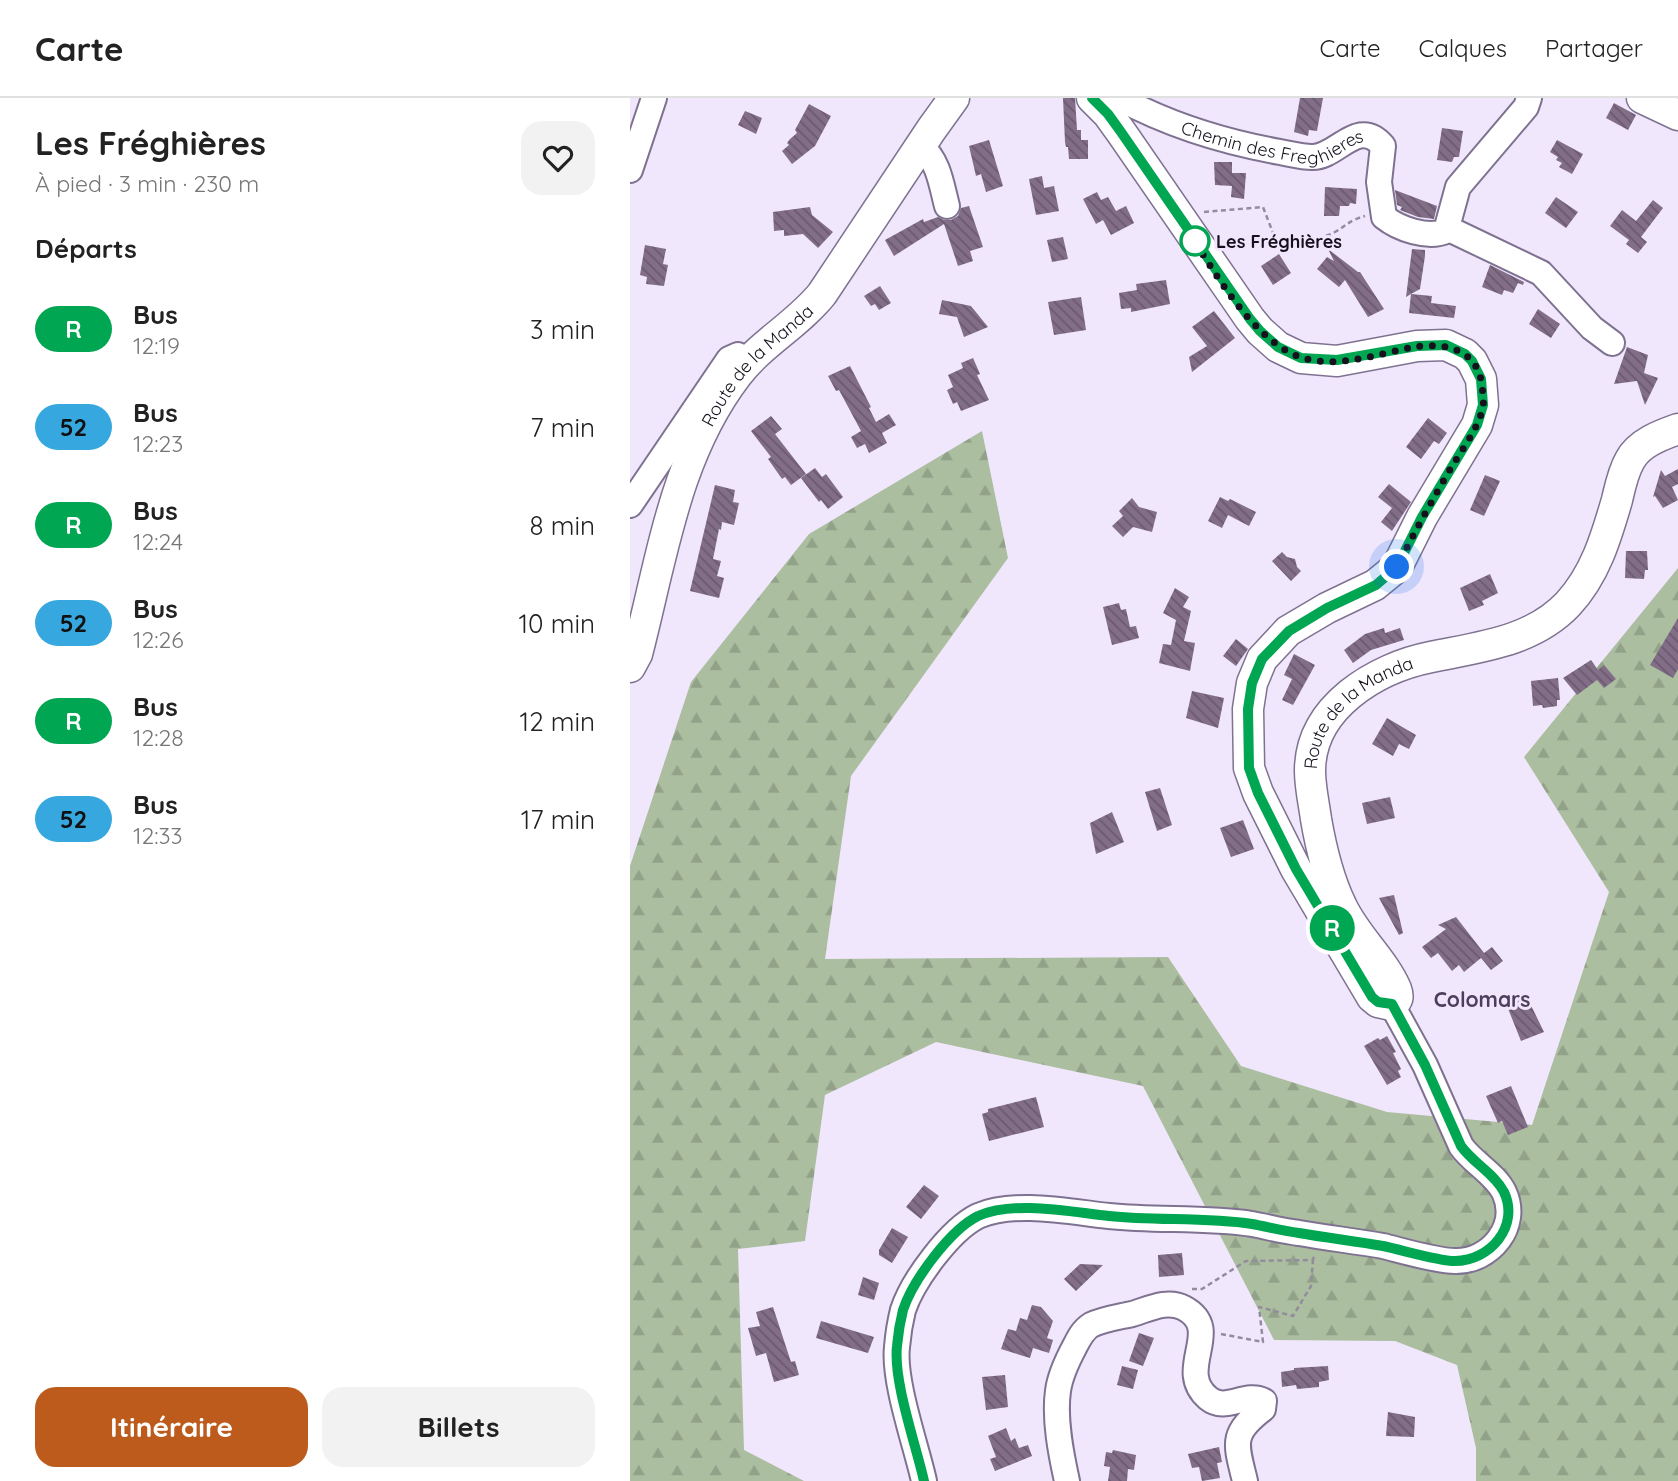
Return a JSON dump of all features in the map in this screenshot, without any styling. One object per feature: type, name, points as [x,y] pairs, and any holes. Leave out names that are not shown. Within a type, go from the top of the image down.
[{"type":"main road","name":"Route de la Manda","points":[[630,667],[637,654],[669,517],[687,466],[713,413],[748,361],[810,309],[822,294],[954,98]]},
{"type":"main road","points":[[1642,98],[1678,115]]},
{"type":"main road","points":[[1105,99],[1108,114],[1250,319],[1278,347],[1301,358],[1337,360],[1417,346],[1446,345],[1465,354],[1472,361],[1481,379],[1483,405],[1477,425],[1422,517],[1397,567],[1376,585],[1304,621],[1281,637],[1262,659],[1256,672],[1248,709],[1249,768],[1278,834],[1372,997],[1378,1002],[1392,1004]]},
{"type":"main road","name":"Route de la Manda","points":[[1392,1004],[1398,999],[1396,989],[1342,907],[1330,877],[1318,832],[1310,771],[1314,745],[1325,721],[1349,695],[1397,665],[1505,641],[1544,624],[1562,610],[1578,593],[1595,565],[1630,458],[1643,445],[1678,429]]},
{"type":"street","points":[[630,170],[654,98]]},
{"type":"street","points":[[1384,217],[1397,225],[1424,233],[1437,235],[1446,231],[1458,187],[1526,107],[1530,98]]},
{"type":"street","name":"Chemin des Freghieres","points":[[1105,99],[1212,137],[1315,158],[1362,135],[1373,137],[1383,146],[1378,182],[1384,217]]},
{"type":"street","points":[[921,146],[932,155],[947,206]]},
{"type":"street","points":[[1447,228],[1541,273],[1592,328],[1612,343]]},
{"type":"street","points":[[630,505],[729,359],[738,355],[748,361]]},
{"type":"street","points":[[924,1481],[898,1377],[896,1350],[903,1310],[917,1283],[951,1238],[967,1224],[992,1212],[1018,1208],[1251,1224],[1376,1245],[1455,1262],[1477,1258],[1494,1247],[1504,1231],[1508,1213],[1504,1193],[1461,1146],[1425,1065],[1392,1004]]},
{"type":"street","points":[[1067,1481],[1058,1391],[1067,1360],[1085,1330],[1108,1319],[1167,1304],[1182,1307],[1197,1321],[1202,1340],[1194,1371],[1198,1385],[1206,1396],[1222,1405],[1253,1398],[1264,1401],[1264,1409],[1245,1423],[1240,1433],[1238,1450],[1245,1481]]},
{"type":"path","points":[[1182,220],[1200,212],[1262,207],[1275,238],[1283,242],[1331,234],[1351,220],[1366,216],[1384,217]]},
{"type":"path","points":[[1202,1340],[1215,1333],[1263,1342],[1259,1307],[1293,1316],[1311,1286],[1313,1260],[1318,1245],[1298,1233]]},
{"type":"path","points":[[1190,1289],[1202,1289],[1246,1261],[1313,1260]]},
{"type":"green space","points":[[982,431],[1008,558],[851,776],[825,959],[1168,957],[1241,1066],[1387,1112],[1532,1125],[1609,892],[1524,757],[1678,568],[1678,1481],[1476,1481],[1476,1448],[1457,1365],[1395,1341],[1274,1340],[1143,1086],[936,1042],[825,1095],[805,1241],[738,1249],[744,1450],[804,1481],[630,1481],[630,866],[691,682],[809,534]]},
{"type":"building","points":[[1063,98],[1075,98],[1077,130],[1081,130],[1081,140],[1088,140],[1088,159],[1069,159],[1065,142]]},
{"type":"building","points":[[1300,98],[1323,98],[1317,131],[1309,130],[1308,136],[1294,132]]},
{"type":"building","points":[[1614,103],[1636,115],[1628,130],[1606,118]]},
{"type":"building","points":[[809,104],[831,116],[815,146],[792,164],[782,151],[797,133],[795,130]]},
{"type":"building","points":[[745,111],[762,118],[756,134],[738,125]]},
{"type":"building","points":[[1442,128],[1463,131],[1459,157],[1454,157],[1452,162],[1437,160]]},
{"type":"building","points":[[989,140],[1003,186],[986,192],[981,174],[976,176],[969,146]]},
{"type":"building","points":[[1557,140],[1583,154],[1572,174],[1559,167],[1562,163],[1550,152]]},
{"type":"building","points":[[1214,162],[1232,162],[1232,173],[1246,173],[1244,199],[1231,197],[1232,186],[1215,185]]},
{"type":"building","points":[[1042,176],[1044,188],[1054,186],[1059,211],[1036,215],[1029,179]]},
{"type":"building","points":[[1325,187],[1357,189],[1356,204],[1340,206],[1339,216],[1324,216]]},
{"type":"building","points":[[1395,190],[1437,206],[1434,219],[1418,217],[1400,210],[1402,207],[1397,205]]},
{"type":"building","points":[[1097,192],[1101,200],[1108,197],[1116,211],[1126,206],[1134,223],[1111,235],[1103,220],[1096,224],[1083,199]]},
{"type":"building","points":[[1556,197],[1578,212],[1566,228],[1545,213]]},
{"type":"building","points":[[1653,200],[1663,208],[1641,237],[1647,242],[1638,253],[1626,244],[1629,240],[1610,226],[1622,210],[1636,221]]},
{"type":"building","points":[[969,206],[983,247],[970,251],[973,261],[958,266],[944,224],[894,256],[885,240],[923,219],[924,222],[938,217],[951,220],[958,216],[961,208]]},
{"type":"building","points":[[810,207],[812,215],[833,232],[818,248],[803,234],[784,236],[784,230],[774,231],[773,212]]},
{"type":"building","points":[[1063,237],[1068,259],[1052,262],[1047,240]]},
{"type":"building","points":[[645,245],[666,249],[663,264],[668,265],[664,286],[646,284],[647,277],[640,275]]},
{"type":"building","points":[[1328,249],[1360,272],[1384,309],[1368,317],[1345,280],[1339,287],[1317,269],[1327,257],[1334,261]]},
{"type":"building","points":[[1412,249],[1425,250],[1420,289],[1406,297]]},
{"type":"building","points":[[1279,254],[1291,273],[1273,285],[1261,266]]},
{"type":"building","points":[[1490,265],[1524,282],[1523,285],[1518,283],[1513,293],[1504,290],[1502,295],[1482,287]]},
{"type":"building","points":[[1166,280],[1170,304],[1131,312],[1131,308],[1121,309],[1119,293],[1137,290],[1136,284]]},
{"type":"building","points":[[880,286],[891,303],[879,310],[875,304],[871,306],[864,296]]},
{"type":"building","points":[[1411,294],[1432,296],[1431,303],[1456,306],[1454,318],[1409,313]]},
{"type":"building","points":[[1081,297],[1086,330],[1054,335],[1048,302]]},
{"type":"building","points":[[942,300],[971,306],[988,327],[964,337],[957,317],[939,314]]},
{"type":"building","points":[[1538,309],[1560,324],[1551,338],[1529,324]]},
{"type":"building","points":[[1214,311],[1235,338],[1192,372],[1189,357],[1207,346],[1192,327]]},
{"type":"building","points":[[1627,347],[1648,355],[1644,373],[1658,378],[1645,405],[1637,381],[1614,384]]},
{"type":"building","points":[[973,358],[980,374],[977,375],[989,400],[961,411],[957,402],[953,404],[947,390],[953,387],[948,375],[963,368],[961,363]]},
{"type":"building","points":[[850,366],[876,422],[889,414],[896,425],[882,433],[887,443],[869,453],[865,444],[857,448],[851,437],[861,431],[839,390],[836,391],[828,376]]},
{"type":"building","points":[[771,416],[782,429],[775,434],[806,474],[791,485],[785,477],[782,479],[768,459],[771,457],[751,431]]},
{"type":"building","points":[[1428,418],[1447,433],[1439,444],[1434,441],[1421,459],[1406,447]]},
{"type":"building","points":[[815,468],[822,477],[826,474],[843,497],[828,509],[821,500],[819,502],[801,478]]},
{"type":"building","points":[[1678,469],[1678,484],[1672,487],[1678,500],[1663,508],[1655,496],[1653,497],[1661,470],[1665,476]]},
{"type":"building","points":[[1485,475],[1500,481],[1484,516],[1470,510]]},
{"type":"building","points":[[1389,484],[1411,502],[1392,531],[1381,522],[1392,508],[1378,497]]},
{"type":"building","points":[[715,485],[735,490],[733,502],[739,503],[734,525],[722,522],[721,530],[719,529],[713,559],[721,561],[717,576],[724,578],[719,598],[690,591]]},
{"type":"building","points":[[1220,497],[1256,512],[1249,526],[1228,515],[1222,528],[1208,521]]},
{"type":"building","points":[[1132,498],[1139,507],[1157,512],[1152,532],[1133,527],[1123,537],[1112,526],[1123,516],[1119,511]]},
{"type":"building","points":[[1626,551],[1647,551],[1648,570],[1645,570],[1644,579],[1625,578]]},
{"type":"building","points":[[1282,552],[1295,559],[1301,571],[1291,581],[1272,561]]},
{"type":"building","points":[[1490,574],[1498,593],[1482,601],[1484,605],[1469,611],[1460,588]]},
{"type":"building","points":[[1175,588],[1189,597],[1183,607],[1191,611],[1184,641],[1195,643],[1190,671],[1159,663],[1163,644],[1171,645],[1176,620],[1163,613]]},
{"type":"building","points":[[1119,603],[1121,610],[1126,609],[1130,627],[1136,626],[1139,638],[1112,645],[1103,607]]},
{"type":"building","points":[[1678,618],[1678,669],[1673,678],[1650,665]]},
{"type":"building","points":[[1384,628],[1385,633],[1400,628],[1404,640],[1371,650],[1353,663],[1344,650],[1365,634]]},
{"type":"building","points":[[1236,639],[1248,649],[1236,666],[1223,656]]},
{"type":"building","points":[[1294,654],[1315,665],[1293,705],[1282,700],[1292,679],[1284,675]]},
{"type":"building","points":[[1591,660],[1598,670],[1604,665],[1616,679],[1604,688],[1597,680],[1577,695],[1563,678]]},
{"type":"building","points":[[1558,678],[1560,700],[1557,700],[1557,706],[1533,706],[1531,681]]},
{"type":"building","points":[[1192,691],[1224,698],[1218,728],[1186,718]]},
{"type":"building","points":[[1387,718],[1416,735],[1409,749],[1399,744],[1393,756],[1372,744]]},
{"type":"building","points":[[1160,788],[1172,825],[1157,831],[1145,792]]},
{"type":"building","points":[[1390,797],[1395,818],[1367,824],[1362,803]]},
{"type":"building","points":[[1112,812],[1124,842],[1096,854],[1090,823]]},
{"type":"building","points":[[1243,820],[1254,849],[1231,857],[1220,828]]},
{"type":"building","points":[[1394,895],[1403,933],[1399,935],[1379,898]]},
{"type":"building","points":[[1456,917],[1484,953],[1492,947],[1503,961],[1491,970],[1481,958],[1464,972],[1459,965],[1452,971],[1438,953],[1431,958],[1422,947],[1446,929],[1438,925]]},
{"type":"building","points":[[1525,993],[1544,1032],[1521,1041],[1505,1001]]},
{"type":"building","points":[[1387,1036],[1396,1052],[1393,1053],[1401,1069],[1398,1071],[1401,1077],[1387,1085],[1364,1046]]},
{"type":"building","points":[[1511,1086],[1528,1127],[1508,1135],[1502,1121],[1498,1123],[1486,1096]]},
{"type":"building","points":[[1036,1097],[1044,1127],[989,1141],[982,1114],[988,1112],[988,1109]]},
{"type":"building","points":[[924,1185],[939,1196],[921,1219],[906,1207]]},
{"type":"building","points":[[892,1228],[908,1237],[892,1263],[879,1255],[879,1250]]},
{"type":"building","points":[[1182,1253],[1184,1275],[1159,1277],[1158,1255]]},
{"type":"building","points":[[1080,1264],[1103,1265],[1076,1291],[1064,1279]]},
{"type":"building","points":[[863,1277],[879,1283],[874,1300],[858,1295]]},
{"type":"building","points":[[1032,1305],[1041,1307],[1053,1321],[1047,1338],[1053,1340],[1049,1353],[1033,1348],[1030,1358],[1001,1349],[1008,1329],[1016,1331],[1020,1318],[1027,1320]]},
{"type":"building","points":[[773,1307],[791,1362],[795,1361],[799,1375],[774,1382],[766,1353],[756,1356],[748,1328],[760,1326],[756,1312]]},
{"type":"building","points":[[821,1321],[874,1337],[868,1353],[816,1338]]},
{"type":"building","points":[[1139,1333],[1154,1338],[1143,1366],[1129,1361]]},
{"type":"building","points":[[1122,1366],[1138,1370],[1133,1389],[1117,1385]]},
{"type":"building","points":[[1328,1366],[1329,1380],[1319,1382],[1319,1387],[1282,1387],[1281,1372],[1294,1368]]},
{"type":"building","points":[[1005,1375],[1008,1407],[986,1410],[982,1377]]},
{"type":"building","points":[[1388,1412],[1415,1417],[1414,1437],[1386,1436]]},
{"type":"building","points":[[1006,1428],[1011,1441],[1015,1438],[1019,1448],[1028,1445],[1032,1456],[995,1471],[990,1459],[996,1457],[988,1436]]},
{"type":"building","points":[[1219,1447],[1222,1462],[1217,1463],[1220,1478],[1202,1481],[1199,1467],[1192,1468],[1188,1454]]},
{"type":"building","points":[[1113,1450],[1136,1455],[1134,1470],[1128,1469],[1127,1481],[1108,1481],[1110,1467],[1104,1466],[1106,1452],[1112,1453]]},
{"type":"bus line","name":"R","points":[[924,1481],[898,1377],[896,1350],[903,1310],[931,1262],[951,1238],[978,1216],[1018,1208],[1251,1224],[1376,1245],[1455,1262],[1477,1258],[1494,1247],[1504,1231],[1508,1213],[1504,1193],[1461,1146],[1425,1065],[1392,1004],[1378,1002],[1372,997],[1296,869],[1258,793],[1249,768],[1247,741],[1252,683],[1262,659],[1281,637],[1304,621],[1376,585],[1397,567],[1422,517],[1477,425],[1483,405],[1481,379],[1472,361],[1465,354],[1446,345],[1417,346],[1337,360],[1301,358],[1278,347],[1250,319],[1121,132],[1092,98]]},
{"type":"place","name":"Les Fréghières","points":[[1195,241]]},
{"type":"district","name":"Colomars","points":[[1482,999]]},
{"type":"route","points":[[1195,241],[1189,232],[1260,331],[1278,347],[1301,358],[1354,359],[1417,346],[1446,345],[1465,354],[1472,361],[1481,379],[1483,405],[1477,425],[1422,517],[1397,567]]}]
